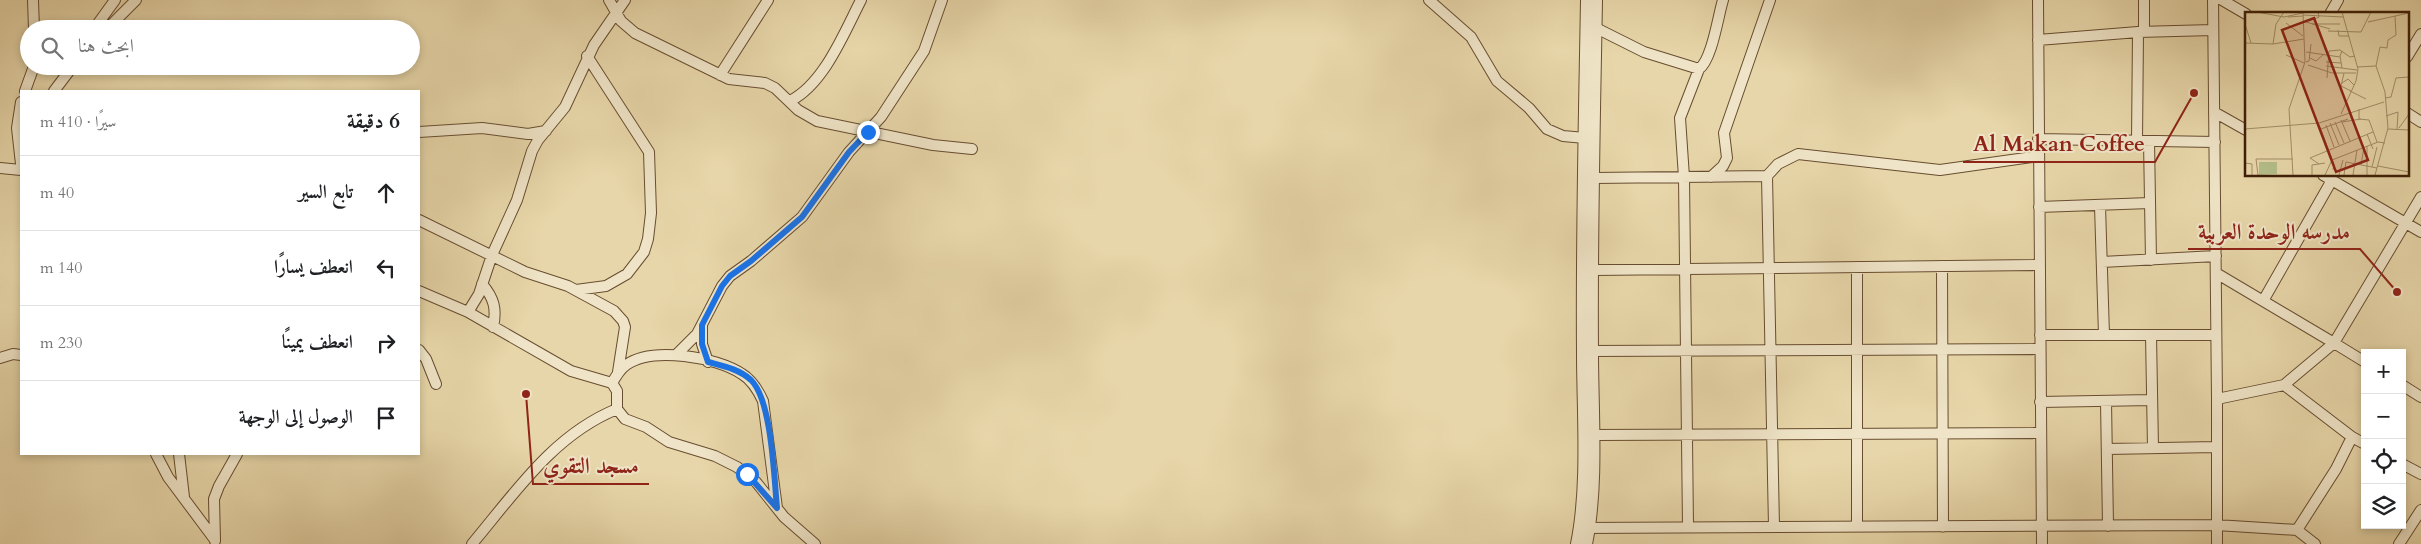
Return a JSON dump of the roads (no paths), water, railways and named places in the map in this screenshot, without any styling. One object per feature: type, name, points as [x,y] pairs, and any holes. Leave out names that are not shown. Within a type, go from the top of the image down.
[{"type":"street","points":[[33,0],[34,20]]},
{"type":"street","points":[[101,20],[115,0]]},
{"type":"street","points":[[116,20],[136,0]]},
{"type":"street","points":[[608,0],[621,21],[634,32],[720,76],[737,81],[765,83],[775,88],[807,117],[868,132],[972,149]]},
{"type":"street","points":[[468,312],[482,284],[492,255],[517,200],[532,151],[568,101],[587,56],[625,0]]},
{"type":"street","points":[[720,76],[768,0]]},
{"type":"street","points":[[790,102],[804,94],[815,83],[861,0]]},
{"type":"street","points":[[676,355],[692,342],[722,286],[730,276],[758,255],[802,217],[849,152],[886,109],[924,51],[942,0]]},
{"type":"street","points":[[1429,0],[1471,37],[1497,81],[1529,108],[1547,129],[1563,136],[1585,138]]},
{"type":"street","points":[[1577,544],[1585,528],[1593,435],[1587,351],[1585,138],[1587,0]]},
{"type":"street","points":[[1586,544],[1584,435],[1587,351],[1593,270],[1596,0]]},
{"type":"street","points":[[1688,527],[1684,177],[1680,118],[1714,37],[1723,0]]},
{"type":"street","points":[[1711,177],[1723,166],[1727,158],[1724,133],[1770,0]]},
{"type":"street","points":[[2038,0],[2042,544]]},
{"type":"street","points":[[2137,141],[2144,0]]},
{"type":"street","points":[[2213,0],[2217,544]]},
{"type":"street","points":[[2222,0],[2245,13]]},
{"type":"street","points":[[2331,12],[2338,0]]},
{"type":"street","points":[[1596,28],[1644,52],[1699,69]]},
{"type":"street","points":[[2038,40],[2141,32],[2214,30]]},
{"type":"street","points":[[2408,56],[2421,34]]},
{"type":"street","points":[[576,290],[606,286],[632,269],[644,252],[648,239],[651,213],[651,159],[649,152],[587,56]]},
{"type":"street","points":[[25,90],[31,75]]},
{"type":"street","points":[[55,90],[66,75]]},
{"type":"street","points":[[19,140],[18,113],[20,106]]},
{"type":"street","points":[[2214,112],[2245,129]]},
{"type":"street","points":[[2408,114],[2421,122]]},
{"type":"street","points":[[420,132],[482,128],[528,134],[546,131]]},
{"type":"street","points":[[2038,139],[2215,142]]},
{"type":"street","points":[[2149,141],[2151,260]]},
{"type":"street","points":[[1774,527],[1767,176],[1778,164],[1798,154],[1940,170],[2039,156]]},
{"type":"street","points":[[0,168],[20,170]]},
{"type":"street","points":[[1594,178],[1767,176]]},
{"type":"street","points":[[2263,301],[2328,178],[2421,232]]},
{"type":"street","points":[[2217,399],[2284,385],[2334,343],[2421,197]]},
{"type":"street","points":[[2039,208],[2150,202]]},
{"type":"street","points":[[2100,206],[2104,335]]},
{"type":"street","points":[[420,220],[525,272],[560,282],[614,311],[623,321],[624,339],[618,373],[612,383]]},
{"type":"street","points":[[2102,262],[2216,256]]},
{"type":"street","points":[[1593,270],[2039,265]]},
{"type":"street","points":[[1942,266],[1943,527]]},
{"type":"street","points":[[1857,267],[1857,527]]},
{"type":"street","points":[[2216,273],[2361,360]]},
{"type":"street","points":[[482,284],[490,293],[494,304],[493,327]]},
{"type":"street","points":[[420,291],[468,312],[570,371],[612,383],[617,391],[617,409],[625,419],[646,427],[670,442],[715,456],[737,466],[756,482],[777,508],[815,544]]},
{"type":"street","points":[[702,325],[702,344],[708,362]]},
{"type":"street","points":[[2040,335],[2216,335]]},
{"type":"street","points":[[2151,335],[2153,448]]},
{"type":"street","points":[[1587,351],[2040,349]]},
{"type":"street","points":[[420,351],[426,359],[436,384]]},
{"type":"street","points":[[0,358],[13,354],[20,355]]},
{"type":"street","points":[[618,373],[636,360],[676,355],[708,362],[742,373],[758,390],[766,412],[777,508]]},
{"type":"street","points":[[2284,385],[2361,442]]},
{"type":"street","points":[[2406,388],[2421,397]]},
{"type":"street","points":[[2040,402],[2152,400]]},
{"type":"street","points":[[2106,401],[2108,526]]},
{"type":"street","points":[[472,544],[558,445],[590,422],[617,409]]},
{"type":"street","points":[[1593,435],[2040,433]]},
{"type":"street","points":[[2297,530],[2336,469],[2352,437]]},
{"type":"street","points":[[2107,449],[2216,447]]},
{"type":"street","points":[[157,455],[168,477],[215,542]]},
{"type":"street","points":[[179,455],[184,498]]},
{"type":"street","points":[[215,542],[213,507],[216,492],[236,455]]},
{"type":"street","points":[[2406,466],[2421,474]]},
{"type":"street","points":[[2399,544],[2421,510]]},
{"type":"street","points":[[1585,528],[2216,525],[2297,530],[2315,544]]},
{"type":"place","name":"Al Makan Coffee","points":[[2194,93]]},
{"type":"place","name":"مدرسه الوحدة العربية","points":[[2397,292]]},
{"type":"place","name":"مسجد التقوي","points":[[526,394]]}]
